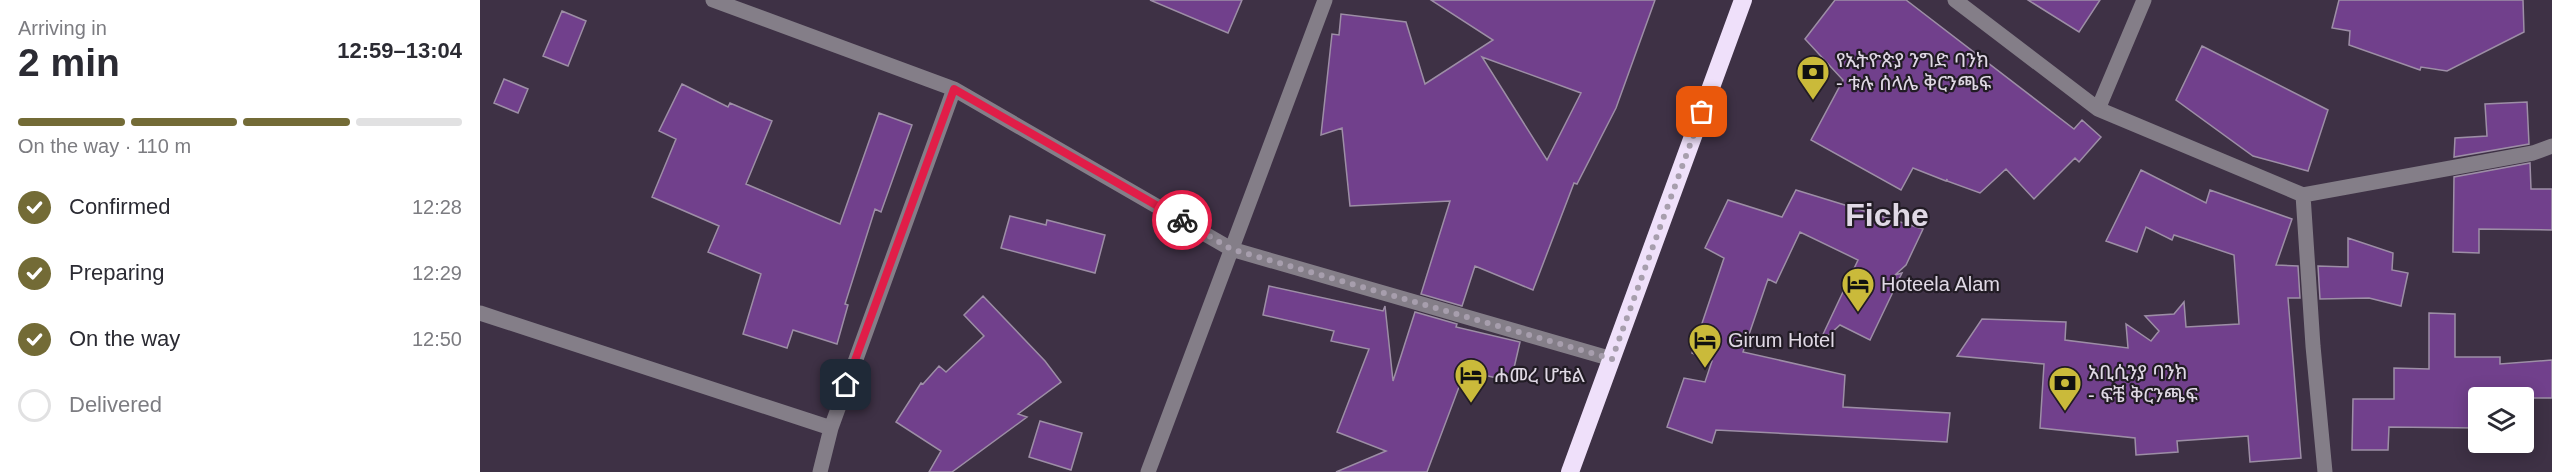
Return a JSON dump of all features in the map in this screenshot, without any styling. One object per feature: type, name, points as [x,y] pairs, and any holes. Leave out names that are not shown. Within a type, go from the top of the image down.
[{"type":"highway","points":[[1570,472],[1743,0]]},
{"type":"street","points":[[713,0],[954,89],[1231,249],[1612,359]]},
{"type":"street","points":[[1148,472],[1325,0]]},
{"type":"street","points":[[1955,0],[2098,110],[2303,195],[2533,153],[2552,146]]},
{"type":"street","points":[[2098,110],[2144,0]]},
{"type":"street","points":[[820,472],[831,428],[954,89]]},
{"type":"street","points":[[2303,195],[2313,346],[2325,472]]},
{"type":"street","points":[[480,313],[831,428]]},
{"type":"building","points":[[1150,0],[1242,0],[1228,33]]},
{"type":"building","points":[[1431,0],[1655,0],[1616,108],[1577,184],[1574,183],[1533,290],[1475,266],[1462,306],[1421,294],[1450,201],[1350,206],[1342,128],[1321,135],[1332,34],[1339,35],[1341,14],[1406,22],[1425,84],[1493,40]],"holes":[[[1482,57],[1581,93],[1547,160]]]},
{"type":"building","points":[[1835,0],[1906,0],[2074,129],[2082,120],[2101,137],[2079,162],[2075,158],[2034,199],[2006,169],[1980,193],[1913,168],[1901,190],[1811,140],[1843,80],[1805,39]]},
{"type":"building","points":[[2028,0],[2100,0],[2079,32]]},
{"type":"building","points":[[2339,0],[2523,0],[2524,32],[2447,71],[2421,67],[2420,70],[2349,45],[2350,31],[2332,28]]},
{"type":"building","points":[[562,11],[586,21],[568,66],[543,56]]},
{"type":"building","points":[[2202,46],[2328,110],[2308,171],[2253,156],[2176,100]]},
{"type":"building","points":[[504,79],[528,89],[518,113],[494,103]]},
{"type":"building","points":[[682,84],[728,107],[730,103],[772,121],[746,184],[840,224],[879,113],[912,125],[881,212],[875,209],[845,304],[848,305],[837,344],[793,330],[787,348],[743,334],[761,274],[708,252],[719,226],[652,197],[676,139],[659,131]]},
{"type":"building","points":[[2527,102],[2529,144],[2454,157],[2455,138],[2487,136],[2485,104]]},
{"type":"building","points":[[2530,163],[2531,189],[2552,189],[2552,230],[2479,229],[2479,253],[2453,252],[2454,177]]},
{"type":"building","points":[[2141,170],[2206,203],[2210,190],[2292,219],[2276,265],[2298,266],[2300,298],[2288,298],[2301,458],[2250,462],[2248,436],[2177,441],[2178,452],[2136,455],[2135,438],[2040,428],[2044,364],[1957,356],[1982,319],[2066,322],[2065,340],[2128,348],[2126,324],[2151,341],[2159,331],[2145,316],[2174,314],[2184,302],[2186,327],[2239,324],[2234,255],[2174,235],[2172,240],[2146,227],[2137,252],[2106,241]]},
{"type":"building","name":"Hoteela Alam","points":[[1796,190],[1923,229],[1906,265],[1895,275],[1902,273],[1870,340],[1840,325],[1818,345],[1858,260],[1800,232],[1776,283],[1768,279],[1743,352],[1845,375],[1843,407],[1950,413],[1947,442],[1716,430],[1712,443],[1667,427],[1684,378],[1705,382],[1712,361],[1692,353],[1724,258],[1705,248],[1728,200],[1782,217]]},
{"type":"building","points":[[1010,216],[1046,225],[1047,220],[1105,235],[1095,273],[1001,248]]},
{"type":"building","points":[[2348,238],[2393,253],[2392,270],[2408,273],[2401,306],[2369,298],[2320,299],[2318,266],[2348,267]]},
{"type":"building","points":[[1269,286],[1383,311],[1385,306],[1393,381],[1415,312],[1457,324],[1456,327],[1520,342],[1511,381],[1465,371],[1427,472],[1336,472],[1386,451],[1337,432],[1369,349],[1331,341],[1334,331],[1263,315]]},
{"type":"building","points":[[983,296],[1045,361],[1061,382],[1018,414],[1027,417],[952,472],[929,472],[941,451],[896,422],[921,383],[923,384],[939,366],[946,372],[984,336],[964,315]]},
{"type":"building","points":[[2429,313],[2455,314],[2455,357],[2500,357],[2500,364],[2552,360],[2552,398],[2534,398],[2534,387],[2468,387],[2468,428],[2389,427],[2388,450],[2352,450],[2353,399],[2394,399],[2394,368],[2429,369]]},
{"type":"building","points":[[1040,421],[1082,433],[1071,470],[1029,457]]},
{"type":"way so far","points":[[1182,220],[1231,249],[1612,359],[1702,112]]},
{"type":"place","name":"የኢትዮጵያ ንግድ ባንክ - ቱሉ ሰላሌ ቅርንጫፍ","points":[[1813,101]]},
{"type":"place","name":"Hoteela Alam","points":[[1858,313]]},
{"type":"place","name":"Girum Hotel","points":[[1705,369]]},
{"type":"place","name":"ሐመረ ሆቴል","points":[[1471,404]]},
{"type":"place","name":"አቢሲንያ ባንክ - ፍቼ ቅርንጫፍ","points":[[2065,412]]},
{"type":"district","name":"Fiche","points":[[1887,215]]},
{"type":"route","points":[[846,385],[954,89],[1182,220]]}]
